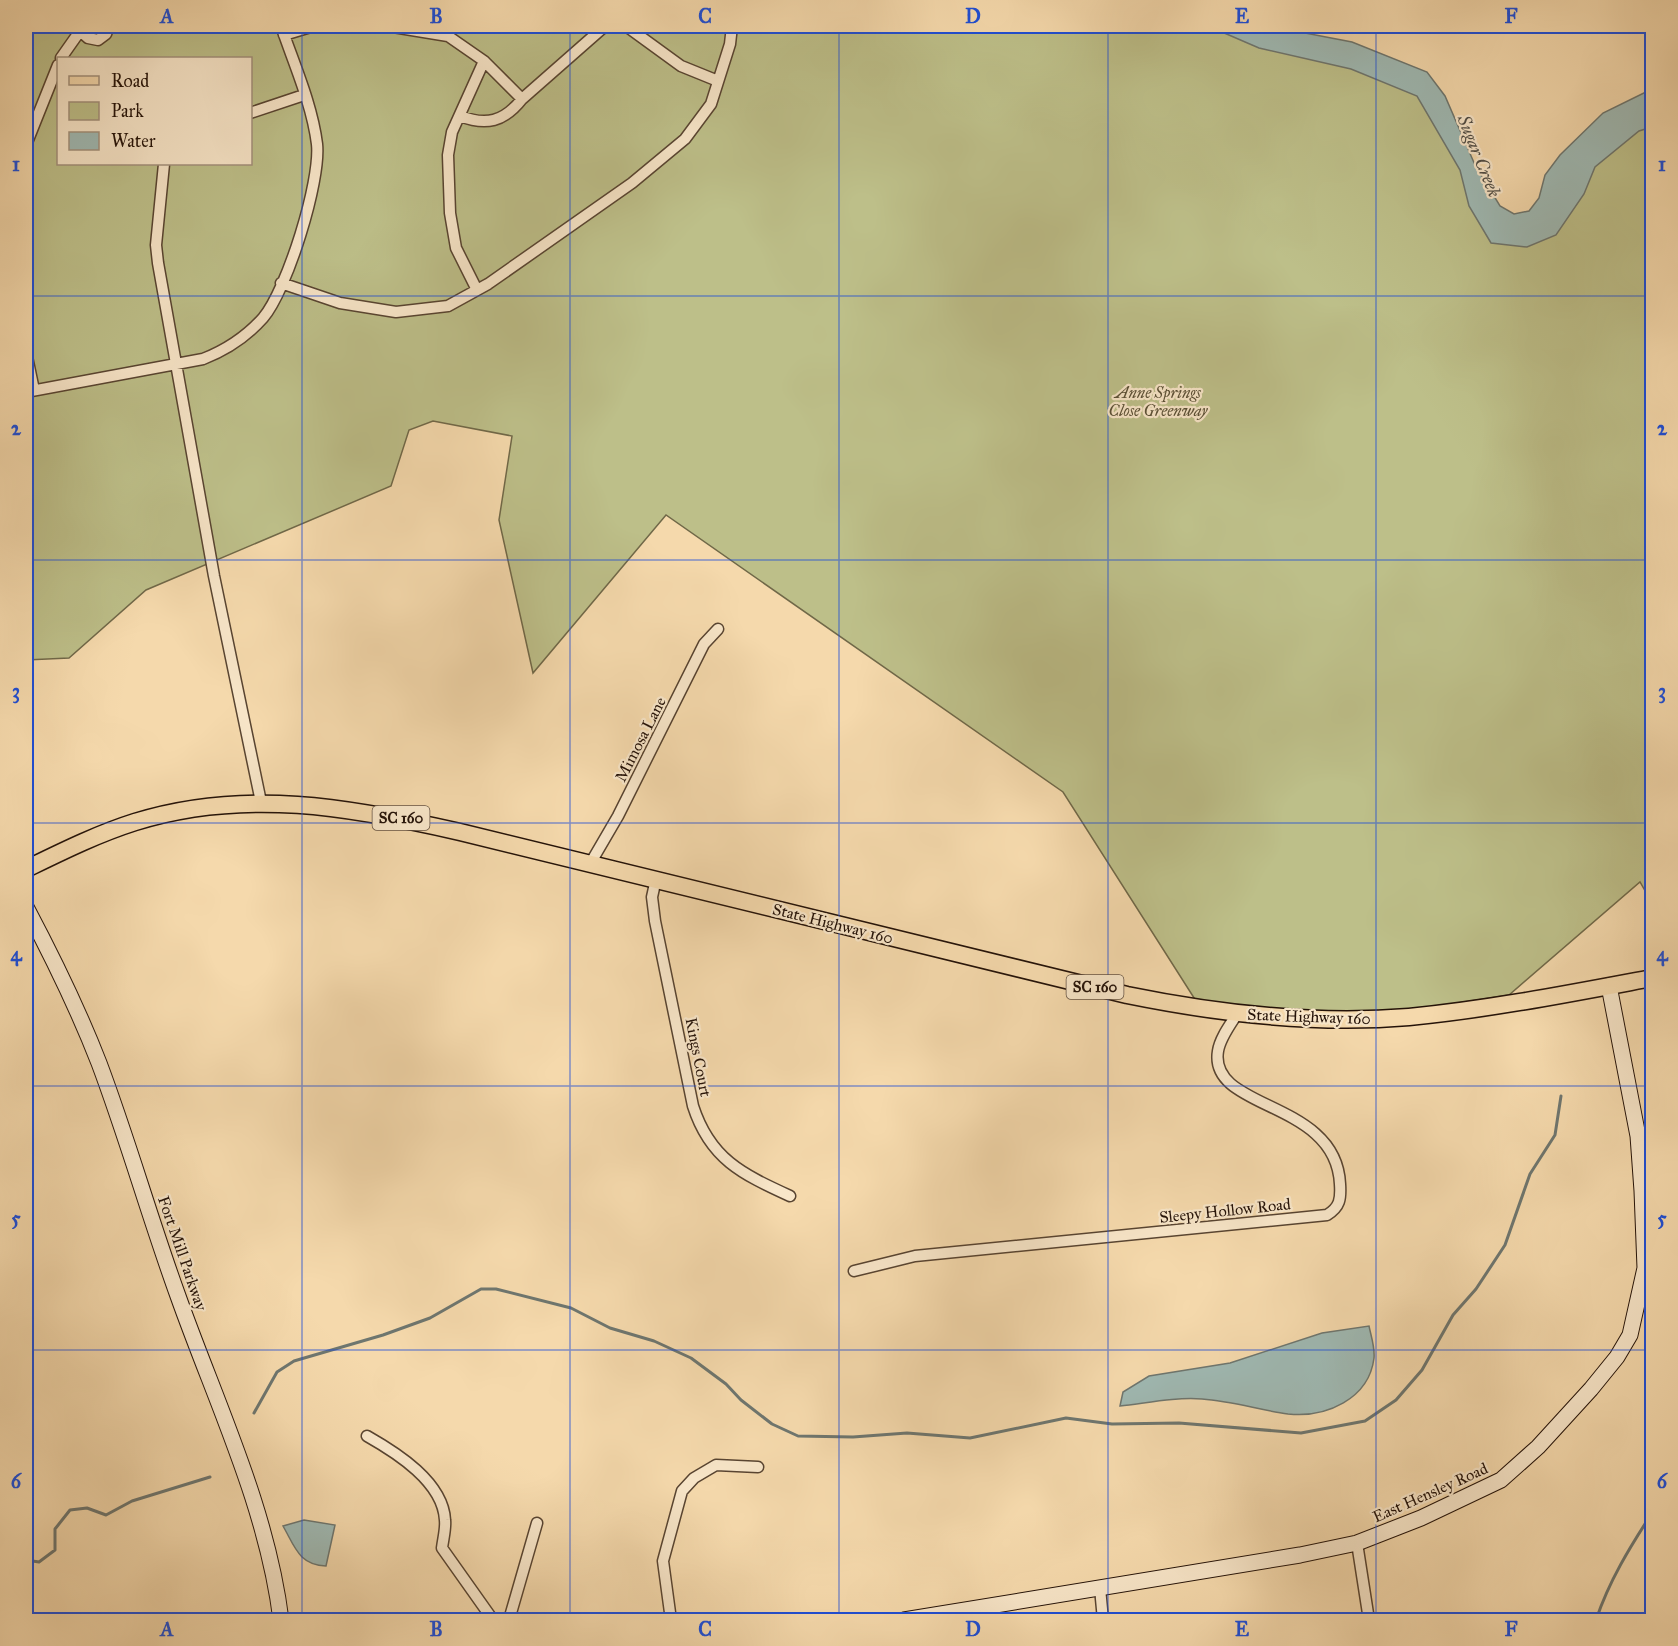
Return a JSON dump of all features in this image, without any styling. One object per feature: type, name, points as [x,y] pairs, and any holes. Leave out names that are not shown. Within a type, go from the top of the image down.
[{"type":"main road","name":"State Highway 160","points":[[26,869],[136,822],[198,808],[261,802],[321,805],[382,814],[1127,995],[1237,1014],[1305,1019],[1408,1017],[1653,978]]},
{"type":"main road","name":"Fort Mill Parkway","points":[[26,907],[57,967],[98,1062],[177,1295],[256,1503],[270,1556],[281,1620]]},
{"type":"main road","name":"East Hensley Road","points":[[904,1620],[1357,1543],[1490,1487],[1508,1475],[1538,1447],[1617,1357],[1630,1335],[1649,1265],[1638,1136],[1609,986]]},
{"type":"street","points":[[62,57],[80,28],[88,38],[98,40],[106,34],[109,26]]},
{"type":"street","points":[[26,351],[30,391],[203,359],[222,351],[244,337],[264,316],[281,282],[313,191],[316,168],[317,146],[304,95],[283,30],[314,26]]},
{"type":"street","points":[[387,26],[448,36],[484,61],[522,99]]},
{"type":"street","points":[[460,116],[478,123],[511,113],[522,99],[605,26]]},
{"type":"street","points":[[626,26],[681,66],[718,81]]},
{"type":"street","points":[[281,282],[340,303],[396,312],[448,306],[477,290],[632,183],[685,139],[711,104],[732,26]]},
{"type":"street","points":[[477,290],[456,248],[450,213],[448,155],[452,132],[484,61]]},
{"type":"street","points":[[26,144],[54,89],[57,71]]},
{"type":"street","points":[[252,112],[304,95]]},
{"type":"street","points":[[164,165],[156,245],[214,576],[261,802]]},
{"type":"street","name":"Mimosa Lane","points":[[590,864],[618,816],[704,644],[718,629]]},
{"type":"street","name":"Kings Court","points":[[656,879],[652,897],[655,921],[693,1106],[700,1129],[724,1159],[763,1184],[790,1196]]},
{"type":"street","name":"Sleepy Hollow Road","points":[[855,1271],[915,1256],[1327,1215],[1336,1210],[1340,1203],[1340,1182],[1332,1153],[1300,1121],[1231,1087],[1219,1069],[1220,1045],[1237,1014]]},
{"type":"street","points":[[368,1437],[404,1461],[435,1492],[445,1521],[442,1548],[493,1620]]},
{"type":"street","points":[[671,1620],[663,1561],[682,1491],[694,1478],[716,1465],[758,1467]]},
{"type":"street","points":[[509,1620],[537,1523]]},
{"type":"street","points":[[1357,1543],[1369,1620]]},
{"type":"street","points":[[1100,1588],[1102,1620]]},
{"type":"green space","name":"Anne Springs Close Greenway","points":[[26,26],[1237,26],[1417,82],[1471,190],[1528,228],[1652,109],[1652,903],[1640,882],[1509,995],[1406,1011],[1305,1013],[1196,1001],[1063,792],[666,515],[533,673],[499,520],[512,436],[433,421],[409,430],[391,486],[146,590],[69,658],[26,660]]},
{"type":"water","points":[[1208,26],[1269,26],[1352,42],[1427,72],[1445,96],[1475,165],[1500,206],[1514,214],[1529,211],[1539,198],[1545,175],[1560,155],[1603,113],[1652,89],[1652,127],[1639,131],[1595,167],[1584,194],[1556,235],[1527,247],[1491,243],[1469,206],[1460,170],[1417,96],[1351,69],[1259,48]]},
{"type":"water","points":[[1369,1326],[1374,1354],[1370,1372],[1364,1385],[1355,1395],[1331,1409],[1317,1413],[1288,1414],[1202,1399],[1120,1406],[1123,1392],[1149,1376],[1230,1363],[1322,1333]]},
{"type":"water","points":[[304,1520],[335,1525],[326,1566],[310,1562],[299,1554],[283,1526]]},
{"type":"waterway","points":[[254,1413],[277,1372],[294,1361],[383,1335],[430,1318],[481,1289],[496,1289],[571,1308],[610,1328],[654,1341],[691,1358],[726,1384],[741,1400],[772,1424],[798,1436],[853,1437],[907,1433],[970,1438],[1066,1418],[1112,1424],[1179,1423],[1301,1433],[1365,1421],[1396,1400],[1422,1370],[1453,1315],[1476,1289],[1505,1245],[1530,1174],[1555,1135],[1561,1096]]},
{"type":"waterway","points":[[26,1560],[39,1562],[55,1550],[55,1529],[70,1510],[87,1508],[106,1515],[132,1501],[210,1477]]},
{"type":"waterway","points":[[1596,1620],[1614,1578],[1652,1513]]},
{"type":"water label","name":"Sugar Creek","points":[[1479,156]]}]
